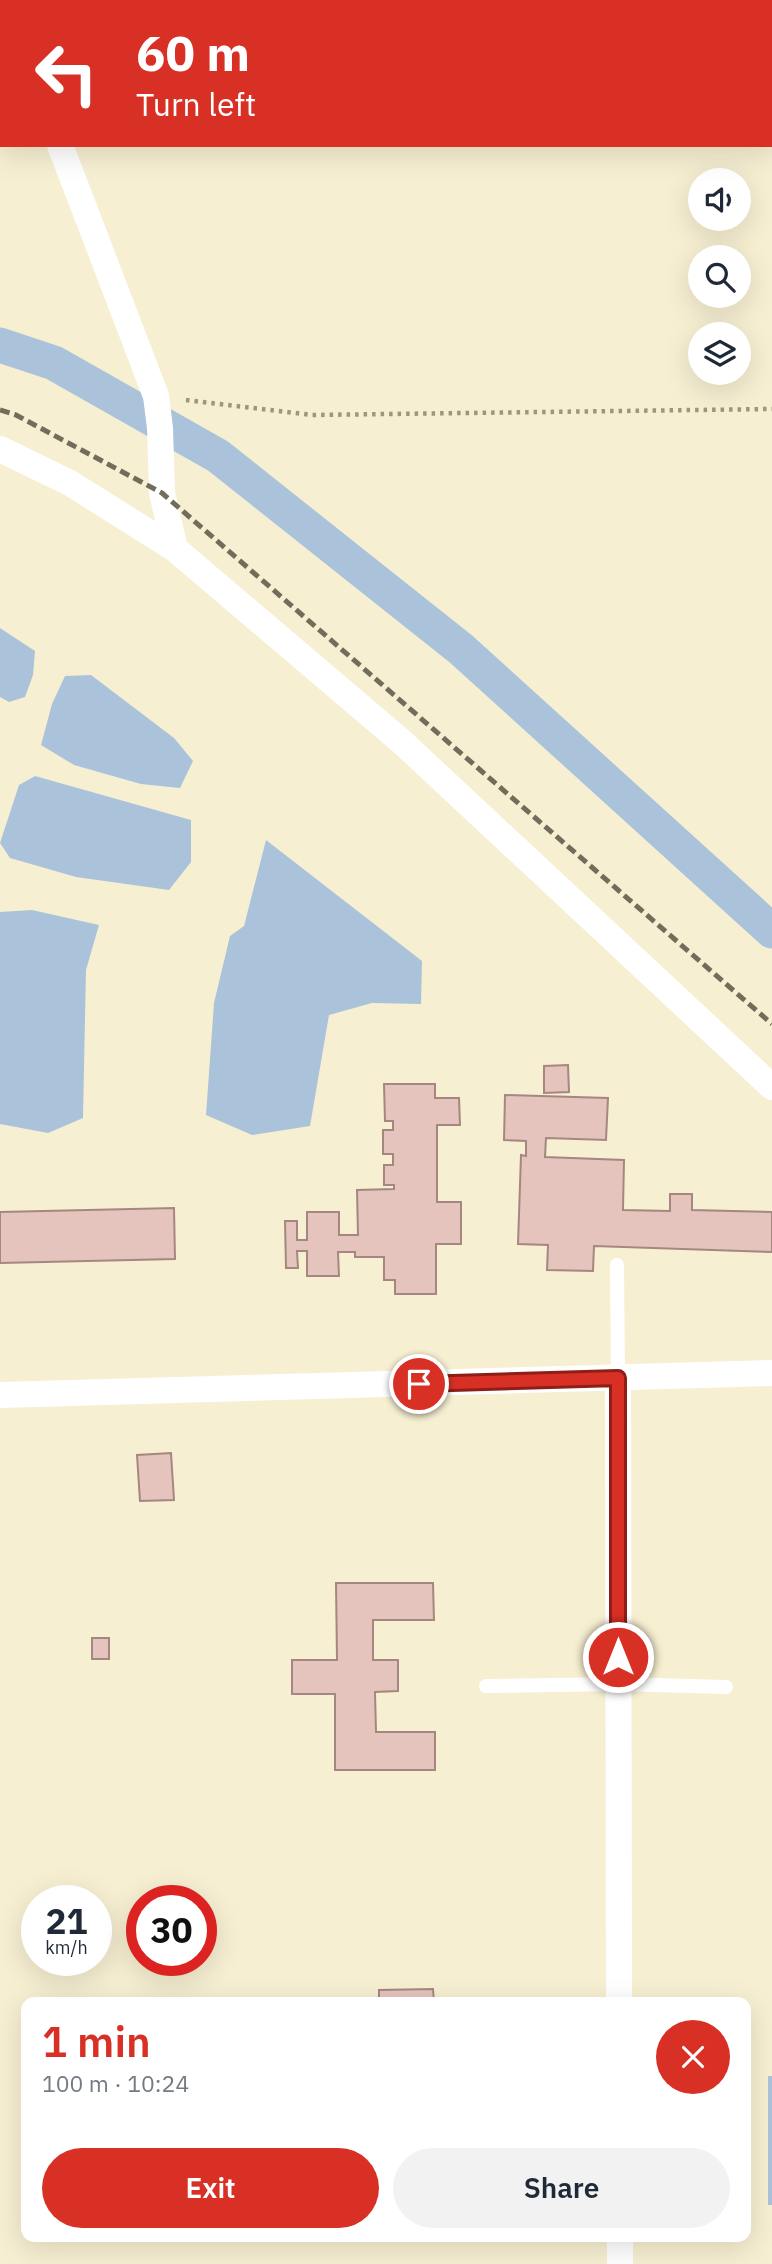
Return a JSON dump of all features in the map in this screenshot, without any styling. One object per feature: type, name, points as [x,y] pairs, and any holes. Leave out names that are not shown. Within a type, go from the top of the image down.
[{"type":"street","points":[[61,147],[156,396],[162,493],[175,549]]},
{"type":"street","points":[[0,449],[70,482],[175,549],[402,742],[772,1087]]},
{"type":"street","points":[[0,1395],[772,1373]]},
{"type":"street","points":[[618,1378],[619,1997]]},
{"type":"street","points":[[620,2242],[620,2264]]},
{"type":"lane","points":[[617,1265],[618,1378]]},
{"type":"lane","points":[[486,1686],[618,1684],[726,1687]]},
{"type":"path","points":[[156,396],[313,415],[772,409]]},
{"type":"water","points":[[0,628],[35,651],[33,675],[25,697],[9,702],[0,697]]},
{"type":"water","points":[[91,675],[174,738],[193,761],[180,788],[141,784],[74,765],[41,745],[52,704],[65,676]]},
{"type":"water","points":[[35,776],[191,820],[191,862],[169,890],[76,877],[10,858],[0,843],[19,785]]},
{"type":"water","points":[[266,840],[422,961],[421,1004],[372,1003],[329,1015],[310,1126],[252,1135],[206,1115],[214,1003],[230,936],[244,926]]},
{"type":"water","points":[[32,910],[99,925],[86,970],[83,1118],[48,1133],[0,1124],[0,912]]},
{"type":"water","points":[[768,2076],[772,2076],[772,2205],[768,2205]]},
{"type":"building","points":[[568,1065],[569,1092],[544,1093],[544,1066]]},
{"type":"building","points":[[384,1084],[435,1084],[435,1098],[459,1098],[460,1125],[437,1125],[437,1202],[461,1202],[461,1244],[436,1244],[436,1294],[395,1294],[395,1280],[384,1280],[384,1257],[355,1257],[355,1252],[338,1252],[339,1276],[307,1276],[307,1251],[297,1251],[298,1268],[286,1268],[285,1221],[297,1221],[297,1240],[307,1240],[307,1212],[339,1212],[339,1235],[358,1235],[357,1190],[394,1189],[394,1185],[384,1185],[384,1165],[393,1165],[393,1154],[383,1154],[383,1130],[393,1130],[393,1121],[385,1121]]},
{"type":"building","points":[[505,1095],[608,1098],[606,1140],[546,1138],[545,1157],[624,1160],[623,1210],[670,1211],[670,1194],[692,1194],[692,1210],[772,1212],[772,1252],[594,1246],[593,1271],[547,1270],[548,1245],[518,1244],[521,1155],[526,1156],[526,1141],[504,1140]]},
{"type":"building","points":[[174,1208],[175,1259],[0,1263],[0,1212]]},
{"type":"building","points":[[171,1453],[174,1500],[140,1501],[137,1455]]},
{"type":"building","points":[[336,1583],[433,1583],[434,1620],[373,1620],[373,1660],[398,1660],[398,1691],[375,1692],[376,1732],[435,1732],[435,1770],[335,1770],[335,1694],[292,1694],[292,1660],[337,1660]]},
{"type":"building","points":[[92,1638],[109,1638],[109,1659],[92,1659]]},
{"type":"building","points":[[433,1989],[434,1997],[379,1997],[379,1990]]},
{"type":"waterway","points":[[0,345],[54,363],[218,456],[461,649],[772,931]]},
{"type":"railway","points":[[0,410],[16,415],[162,493],[772,1024]]},
{"type":"route","points":[[419,1384],[618,1378],[618,1657]]}]
